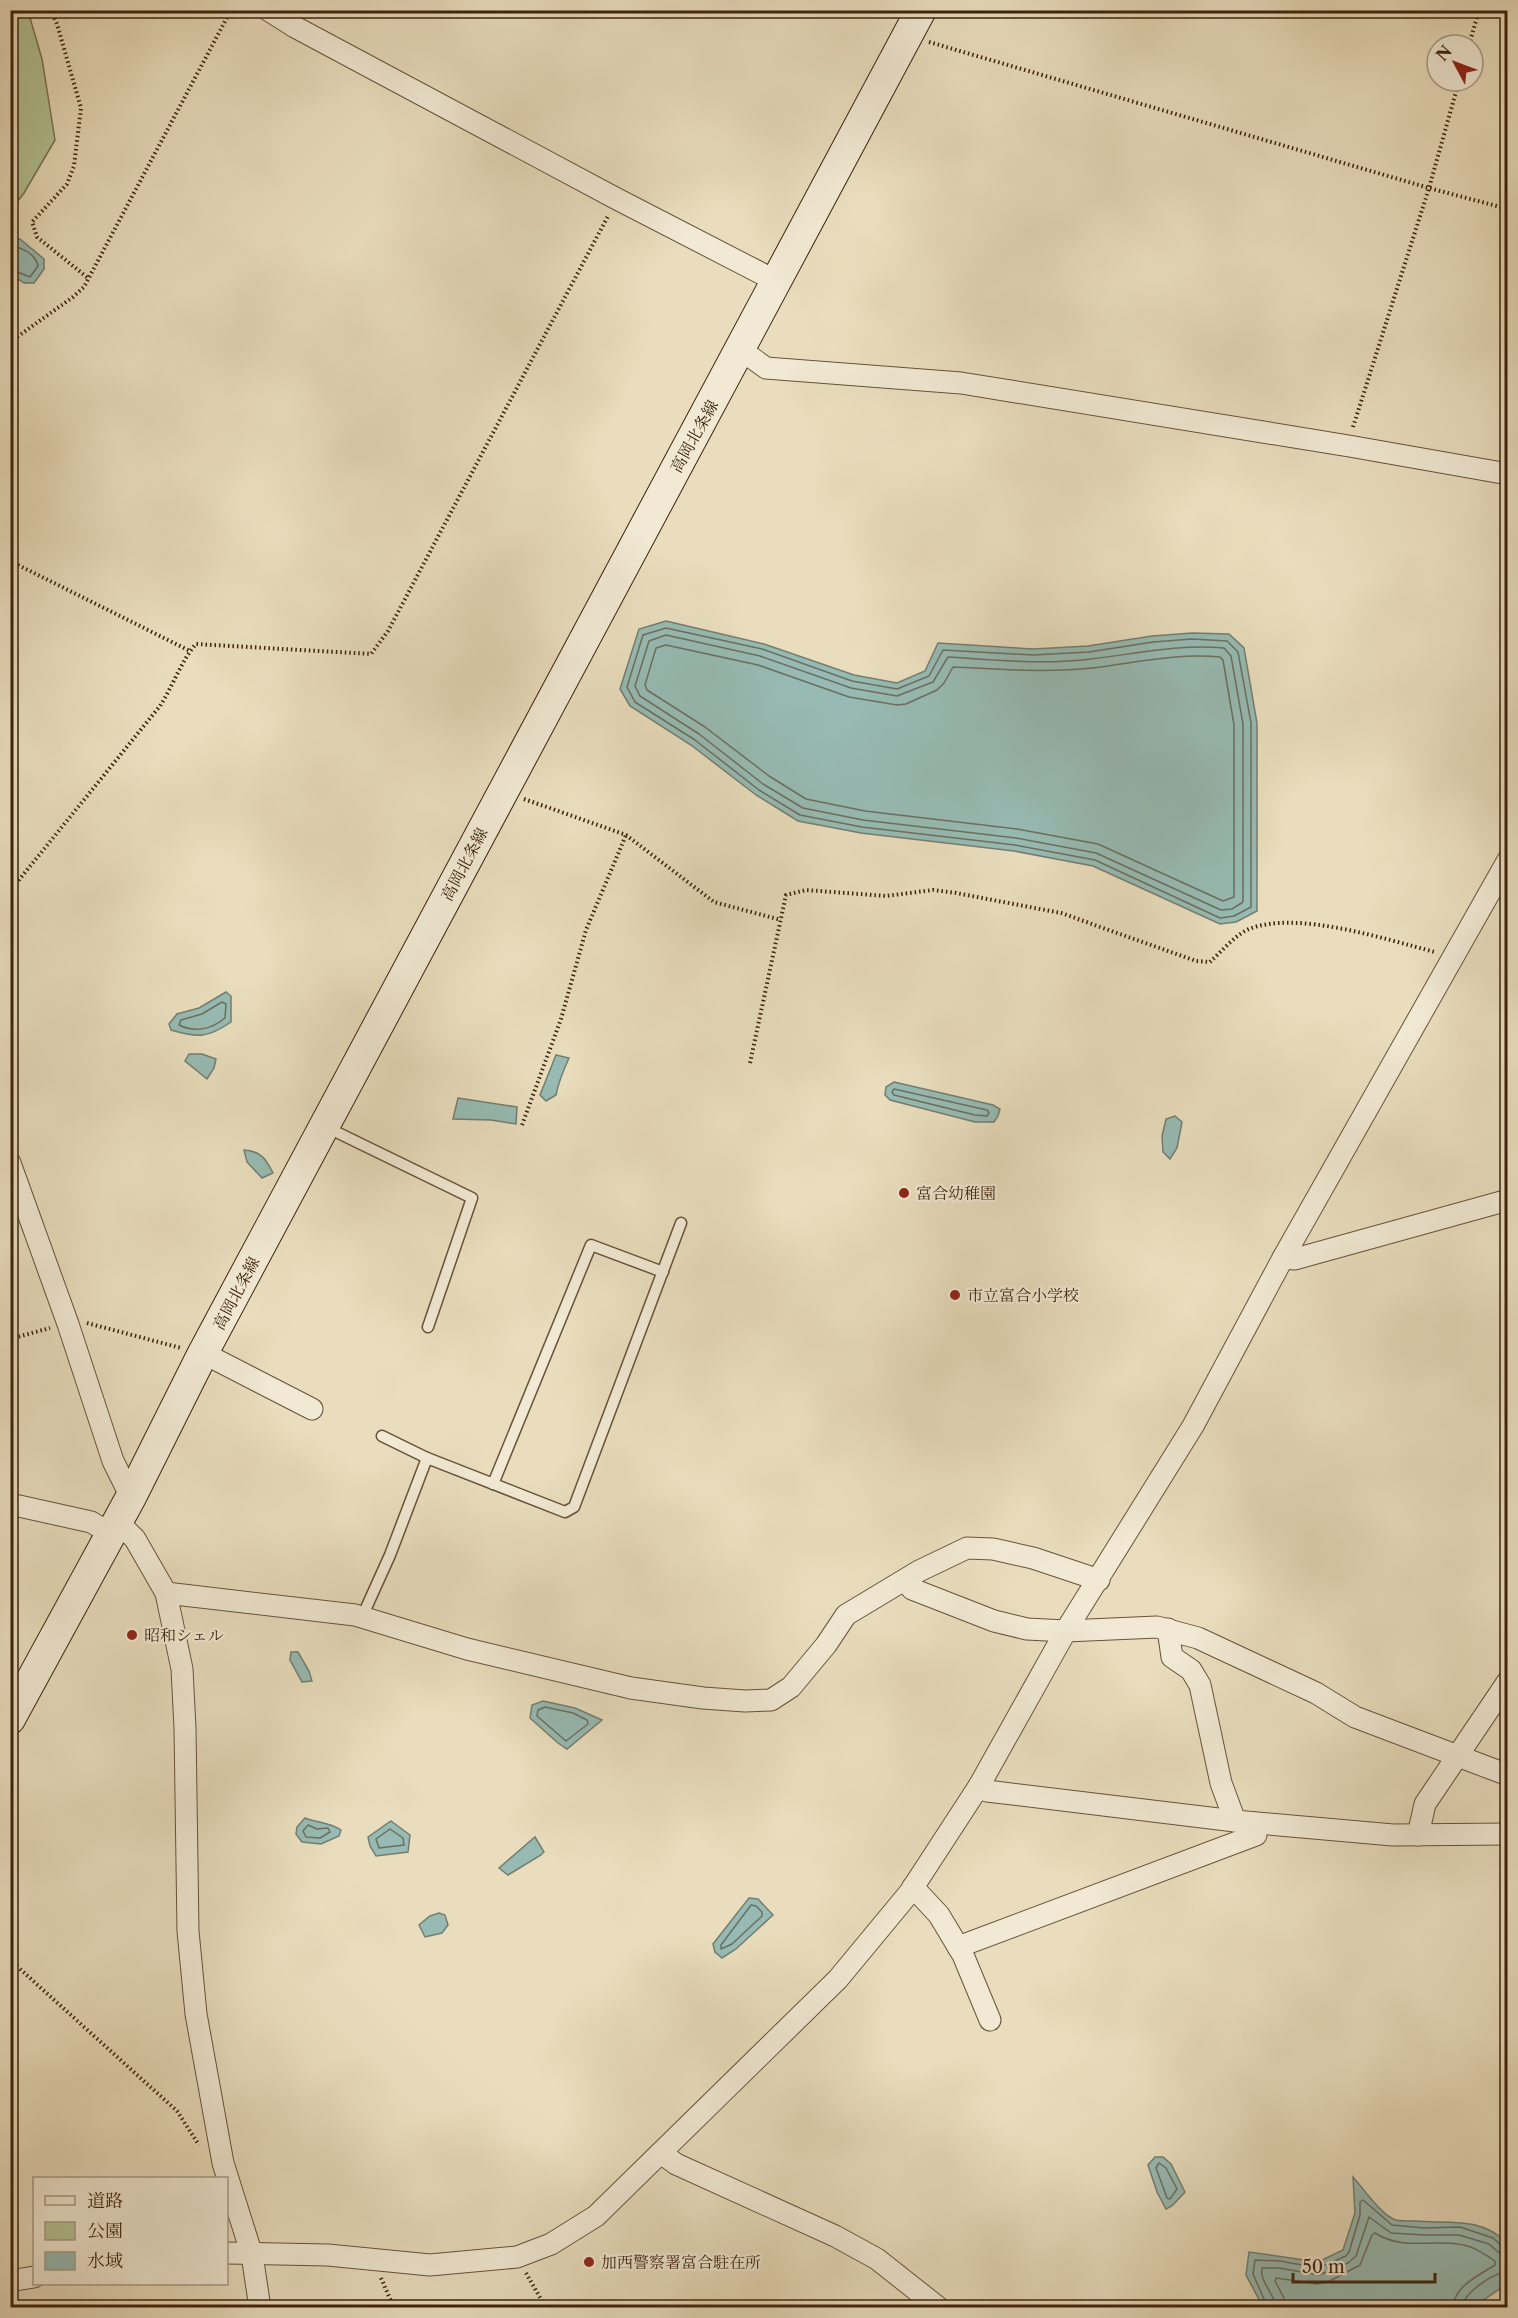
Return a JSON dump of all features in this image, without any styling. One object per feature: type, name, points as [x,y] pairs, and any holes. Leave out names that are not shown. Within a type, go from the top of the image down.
[{"type":"main road","name":"高岡北条線","points":[[10,1719],[120,1518],[203,1353],[914,23]]},
{"type":"street","points":[[268,10],[295,27],[617,199],[776,281]]},
{"type":"street","points":[[741,350],[766,368],[961,382],[1508,474]]},
{"type":"street","points":[[228,2253],[328,2255],[430,2265],[517,2257],[551,2244],[596,2216],[838,1979],[913,1887],[979,1786],[1066,1631],[1193,1426],[1283,1258],[1508,860]]},
{"type":"street","points":[[10,1163],[68,1324],[113,1461],[120,1518],[135,1539],[166,1593],[182,1669],[188,1931],[196,2014],[227,2177]]},
{"type":"street","points":[[1283,1258],[1295,1259],[1342,1244],[1508,1200]]},
{"type":"street","points":[[203,1353],[312,1409]]},
{"type":"street","points":[[10,1504],[91,1522],[120,1518]]},
{"type":"street","points":[[166,1593],[362,1617],[467,1649],[631,1688],[745,1701],[771,1700],[791,1687],[826,1645],[846,1615],[966,1548],[993,1549],[1033,1558],[1099,1580]]},
{"type":"street","points":[[905,1580],[912,1589],[994,1622],[1027,1629],[1066,1631],[1168,1629],[1198,1638],[1316,1693],[1354,1717],[1508,1775]]},
{"type":"street","points":[[958,1947],[1256,1835],[1245,1822],[1221,1783],[1200,1685],[1191,1670],[1172,1657],[1168,1629]]},
{"type":"street","points":[[1418,1835],[1425,1804],[1508,1681]]},
{"type":"street","points":[[979,1786],[987,1791],[1245,1822],[1393,1835],[1508,1834]]},
{"type":"street","points":[[913,1887],[939,1914],[958,1947],[990,2020]]},
{"type":"street","points":[[661,2153],[676,2164],[835,2236],[877,2259],[939,2307]]},
{"type":"street","points":[[228,2179],[252,2255],[260,2307]]},
{"type":"street","points":[[10,2281],[33,2277]]},
{"type":"lane","points":[[325,1126],[472,1198],[429,1327]]},
{"type":"lane","points":[[382,1436],[428,1458],[565,1512],[574,1507],[681,1224]]},
{"type":"lane","points":[[493,1484],[591,1245],[663,1272]]},
{"type":"lane","points":[[362,1617],[390,1555],[428,1458]]},
{"type":"path","points":[[51,10],[81,108],[74,166],[67,184],[32,222],[37,237],[88,278]]},
{"type":"path","points":[[10,342],[84,287],[231,10]]},
{"type":"path","points":[[1472,33],[1479,10]]},
{"type":"path","points":[[914,23],[1429,188],[1508,209]]},
{"type":"path","points":[[1349,446],[1356,415],[1429,188],[1456,93]]},
{"type":"path","points":[[10,891],[160,706],[196,644],[371,654],[388,631],[617,199]]},
{"type":"path","points":[[10,561],[190,651]]},
{"type":"path","points":[[503,791],[626,835],[714,902],[781,920]]},
{"type":"path","points":[[522,1125],[561,1019],[586,930],[626,835]]},
{"type":"path","points":[[750,1064],[786,895],[806,890],[886,896],[933,890],[1061,914],[1196,961],[1210,962],[1246,930],[1273,922],[1311,923],[1454,956]]},
{"type":"path","points":[[10,1339],[83,1322],[203,1353]]},
{"type":"path","points":[[10,1960],[177,2111],[205,2154],[223,2163]]},
{"type":"path","points":[[517,2257],[546,2307]]},
{"type":"path","points":[[375,2260],[394,2307]]},
{"type":"green space","points":[[11,10],[28,11],[42,59],[55,140],[24,193],[11,210]]},
{"type":"water","points":[[20,239],[44,259],[44,269],[34,283],[24,283],[11,274],[11,241]]},
{"type":"water","points":[[666,621],[764,644],[854,675],[897,683],[925,671],[938,643],[1033,649],[1088,646],[1152,636],[1192,633],[1229,634],[1244,648],[1257,723],[1257,911],[1236,922],[1220,924],[1093,866],[1014,851],[861,833],[798,821],[756,795],[691,745],[630,706],[620,689],[639,629]]},
{"type":"water","points":[[226,992],[231,996],[231,1022],[216,1031],[202,1035],[171,1030],[169,1024],[177,1014],[199,1008]]},
{"type":"water","points":[[189,1054],[202,1054],[216,1059],[214,1068],[207,1079],[185,1061]]},
{"type":"water","points":[[556,1055],[569,1058],[556,1095],[546,1101],[540,1095]]},
{"type":"water","points":[[894,1082],[993,1105],[1000,1109],[998,1116],[994,1122],[975,1122],[890,1100],[885,1095],[886,1087]]},
{"type":"water","points":[[458,1098],[517,1107],[516,1124],[491,1120],[453,1119]]},
{"type":"water","points":[[1175,1116],[1182,1122],[1177,1148],[1170,1159],[1163,1152],[1162,1136],[1166,1119]]},
{"type":"water","points":[[244,1150],[255,1152],[262,1157],[273,1173],[262,1178],[247,1162]]},
{"type":"water","points":[[291,1652],[298,1652],[312,1681],[302,1682],[290,1660]]},
{"type":"water","points":[[543,1701],[575,1708],[602,1720],[567,1749],[530,1718],[532,1705]]},
{"type":"water","points":[[305,1818],[337,1827],[341,1830],[339,1836],[321,1844],[302,1842],[296,1834],[297,1827]]},
{"type":"water","points":[[391,1821],[410,1835],[408,1852],[376,1856],[368,1837]]},
{"type":"water","points":[[535,1837],[544,1852],[541,1855],[508,1875],[499,1868]]},
{"type":"water","points":[[749,1898],[758,1899],[773,1915],[736,1949],[722,1958],[715,1952],[713,1944]]},
{"type":"water","points":[[439,1913],[445,1915],[448,1925],[442,1933],[425,1937],[419,1925],[430,1916]]},
{"type":"water","points":[[1155,2157],[1163,2157],[1171,2164],[1185,2192],[1166,2209],[1157,2192],[1148,2165]]},
{"type":"water","points":[[1353,2177],[1379,2208],[1396,2220],[1464,2223],[1497,2234],[1507,2243],[1507,2284],[1473,2307],[1263,2307],[1246,2275],[1249,2252],[1318,2262],[1343,2250],[1355,2213]]},
{"type":"place","name":"富合幼稚園","points":[[904,1193]]},
{"type":"place","name":"市立富合小学校","points":[[955,1295]]},
{"type":"place","name":"昭和シェル","points":[[132,1635]]},
{"type":"place","name":"加西警察署富合駐在所","points":[[589,2262]]}]
